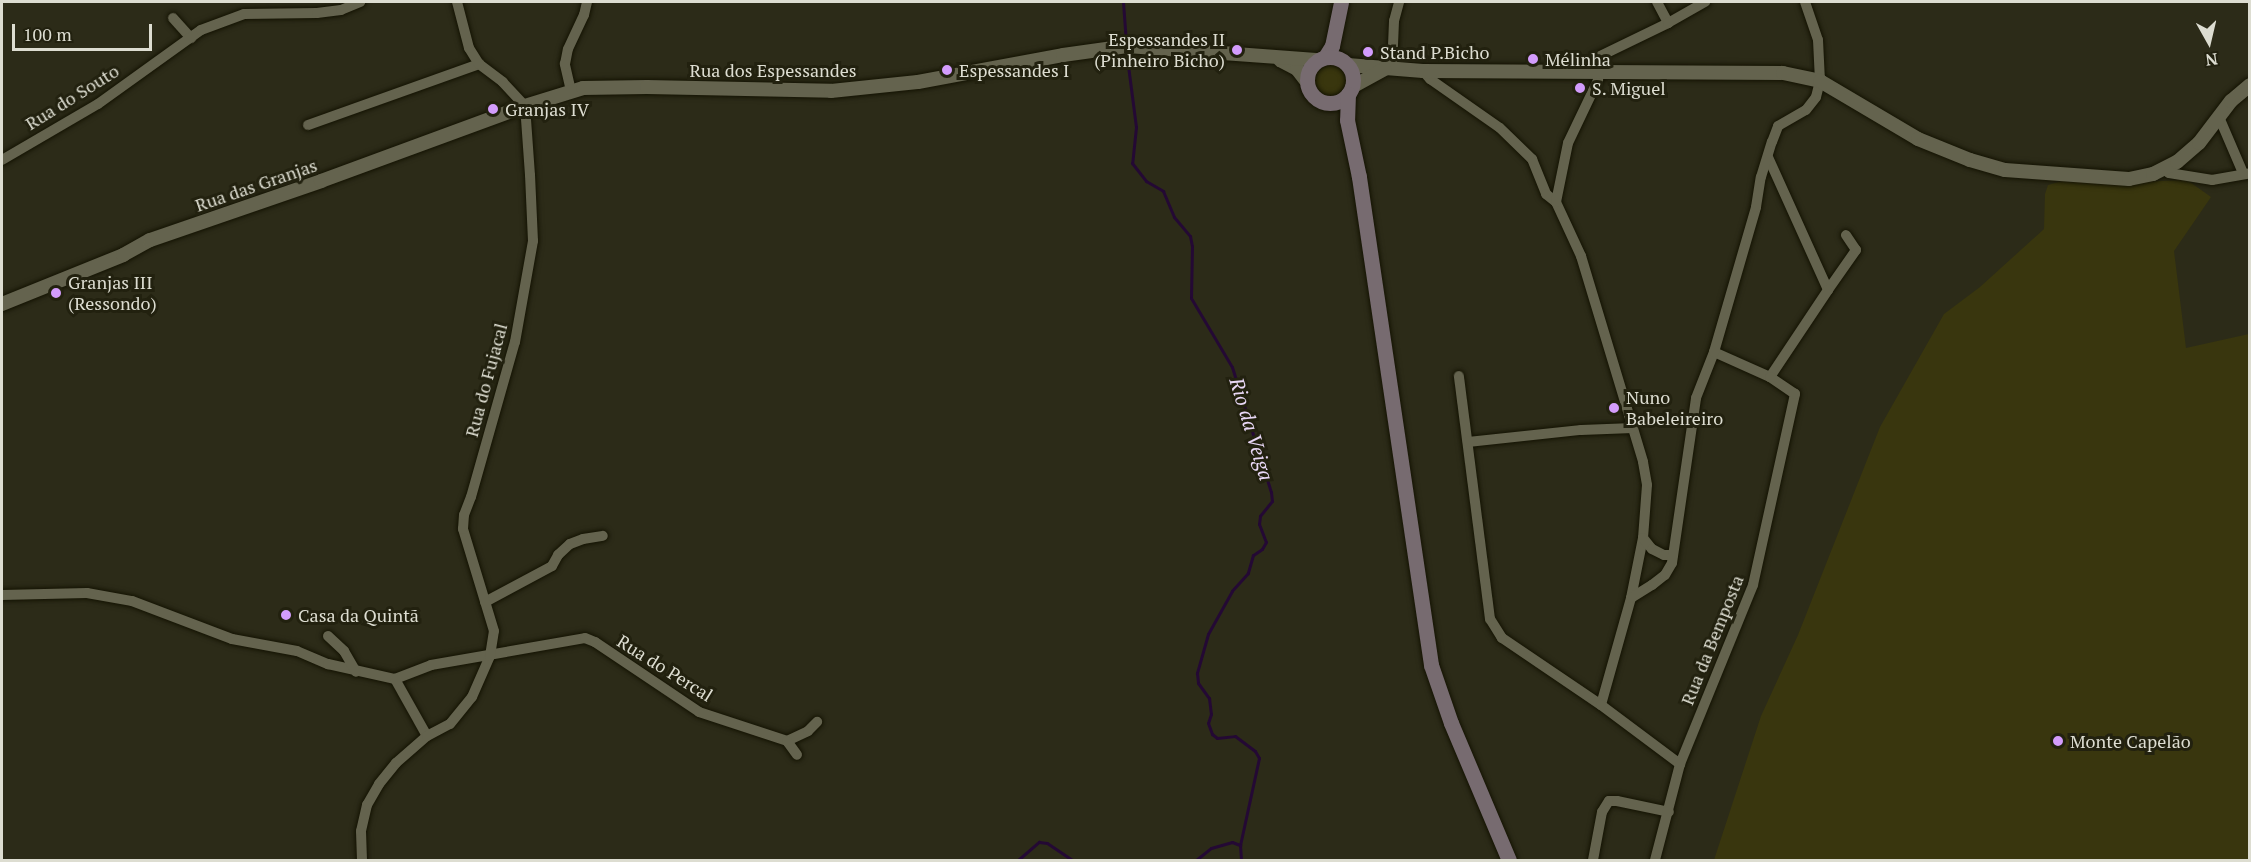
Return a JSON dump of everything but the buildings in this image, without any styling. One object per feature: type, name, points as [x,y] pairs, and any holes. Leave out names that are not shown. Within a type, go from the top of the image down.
[{"type":"main road","points":[[1341,2],[1332,46],[1308,73],[1307,82],[1313,95],[1347,120]]},
{"type":"main road","points":[[1337,20],[1346,63],[1353,79],[1347,120],[1359,177],[1431,665],[1450,723],[1509,861]]},
{"type":"main road","points":[[1322,59],[1346,63]]},
{"type":"main road","points":[[1319,100],[1335,102],[1350,90]]},
{"type":"street","name":"Rua do Souto","points":[[2,160],[98,104],[201,30],[244,14],[317,13],[341,10],[360,2]]},
{"type":"street","points":[[457,2],[469,48],[479,64],[503,82],[525,106]]},
{"type":"street","points":[[571,92],[564,64],[587,2]]},
{"type":"street","points":[[1389,68],[1394,21],[1399,2]]},
{"type":"street","points":[[1657,2],[1668,23]]},
{"type":"street","points":[[1556,202],[1568,143],[1598,80],[1593,70],[1594,59],[1705,2]]},
{"type":"street","points":[[1631,598],[1665,575],[1673,555],[1696,398],[1714,352],[1778,126],[1806,110],[1816,97],[1820,81],[1818,40],[1805,2]]},
{"type":"street","points":[[173,18],[191,38]]},
{"type":"street","name":"Rua dos Espessandes","points":[[525,106],[583,88],[831,91],[918,82],[1063,54],[1127,47],[1272,58],[1322,59]]},
{"type":"street","points":[[1272,58],[1297,69],[1307,82]]},
{"type":"street","points":[[1346,63],[1423,71],[1593,70],[1783,73],[1820,81],[1918,139],[1970,160],[2005,170],[2129,179],[2163,169],[2177,162],[2199,143],[2231,101],[2250,85]]},
{"type":"street","points":[[308,125],[479,64]]},
{"type":"street","points":[[1350,90],[1389,68]]},
{"type":"street","points":[[1423,71],[1430,79],[1500,128],[1533,159],[1546,194],[1556,202],[1591,286],[1633,428],[1647,484],[1643,538],[1631,598],[1602,705]]},
{"type":"street","name":"Rua das Granjas","points":[[2,304],[123,255],[150,240],[321,182],[525,106]]},
{"type":"street","name":"Rua do Fujacal","points":[[362,861],[361,831],[367,805],[396,762],[427,736],[450,724],[472,697],[490,656],[494,631],[463,529],[464,515],[515,342],[528,270],[532,241],[525,106]]},
{"type":"street","points":[[2163,169],[2169,173],[2212,180],[2232,178],[2246,173],[2219,117]]},
{"type":"street","points":[[1768,158],[1828,290]]},
{"type":"street","points":[[1714,352],[1770,376],[1856,250],[1846,235]]},
{"type":"street","points":[[1459,376],[1490,619],[1502,638],[1602,705],[1680,764]]},
{"type":"street","name":"Rua da Bemposta","points":[[1655,861],[1680,764],[1753,585],[1795,394],[1770,376]]},
{"type":"street","points":[[1468,442],[1581,430],[1633,428]]},
{"type":"street","points":[[485,602],[552,566],[558,555],[570,544],[583,538],[603,536]]},
{"type":"street","points":[[1643,538],[1652,549],[1664,555],[1673,555]]},
{"type":"street","points":[[2,595],[87,593],[132,601],[232,639],[297,651],[328,664],[394,679],[427,736]]},
{"type":"street","points":[[328,636],[344,651],[356,672]]},
{"type":"street","name":"Rua do Percal","points":[[394,679],[432,665],[490,656],[574,638],[585,638],[596,642],[632,669],[673,692],[699,712],[787,741]]},
{"type":"street","points":[[797,755],[787,741],[808,731],[817,722]]},
{"type":"street","points":[[1593,861],[1602,812],[1609,801],[1669,812]]},
{"type":"shaded area","points":[[1330,63],[1342,68],[1347,80],[1342,92],[1330,97],[1318,92],[1313,80],[1318,68]]},
{"type":"shaded area","points":[[2187,180],[2211,197],[2174,251],[2186,348],[2249,334],[2249,860],[1714,860],[1761,716],[1798,635],[1880,427],[1944,314],[1980,287],[2044,229],[2045,194],[2048,185],[2062,181],[2110,183]]},
{"type":"waterway","name":"Rio da Veiga","points":[[1123,2],[1126,43]]},
{"type":"waterway","name":"Rio da Veiga","points":[[1126,50],[1136,127],[1132,163],[1146,181],[1163,191],[1174,217],[1190,236],[1192,246],[1191,298],[1232,367],[1271,492],[1272,501],[1260,516],[1259,524],[1266,542],[1262,549],[1253,555],[1248,573],[1232,591],[1208,634],[1197,673],[1198,683],[1209,698],[1211,714],[1208,723],[1212,734],[1217,738],[1235,736],[1255,751],[1259,758],[1240,845],[1241,860]]},
{"type":"waterway","points":[[1018,860],[1039,842],[1047,843],[1072,860]]},
{"type":"waterway","points":[[1196,860],[1211,848],[1232,842],[1240,845]]},
{"type":"place","name":"Espessandes II (Pinheiro Bicho)","points":[[1237,50]]},
{"type":"place","name":"Stand P.Bicho","points":[[1368,52]]},
{"type":"place","name":"Mélinha","points":[[1533,59]]},
{"type":"place","name":"Espessandes I","points":[[947,70]]},
{"type":"place","name":"S. Miguel","points":[[1580,88]]},
{"type":"place","name":"Granjas IV","points":[[493,109]]},
{"type":"place","name":"Granjas III (Ressondo)","points":[[56,293]]},
{"type":"place","name":"Nuno Babeleireiro","points":[[1614,408]]},
{"type":"place","name":"Casa da Quintã","points":[[286,615]]},
{"type":"place","name":"Monte Capelão","points":[[2058,741]]}]
